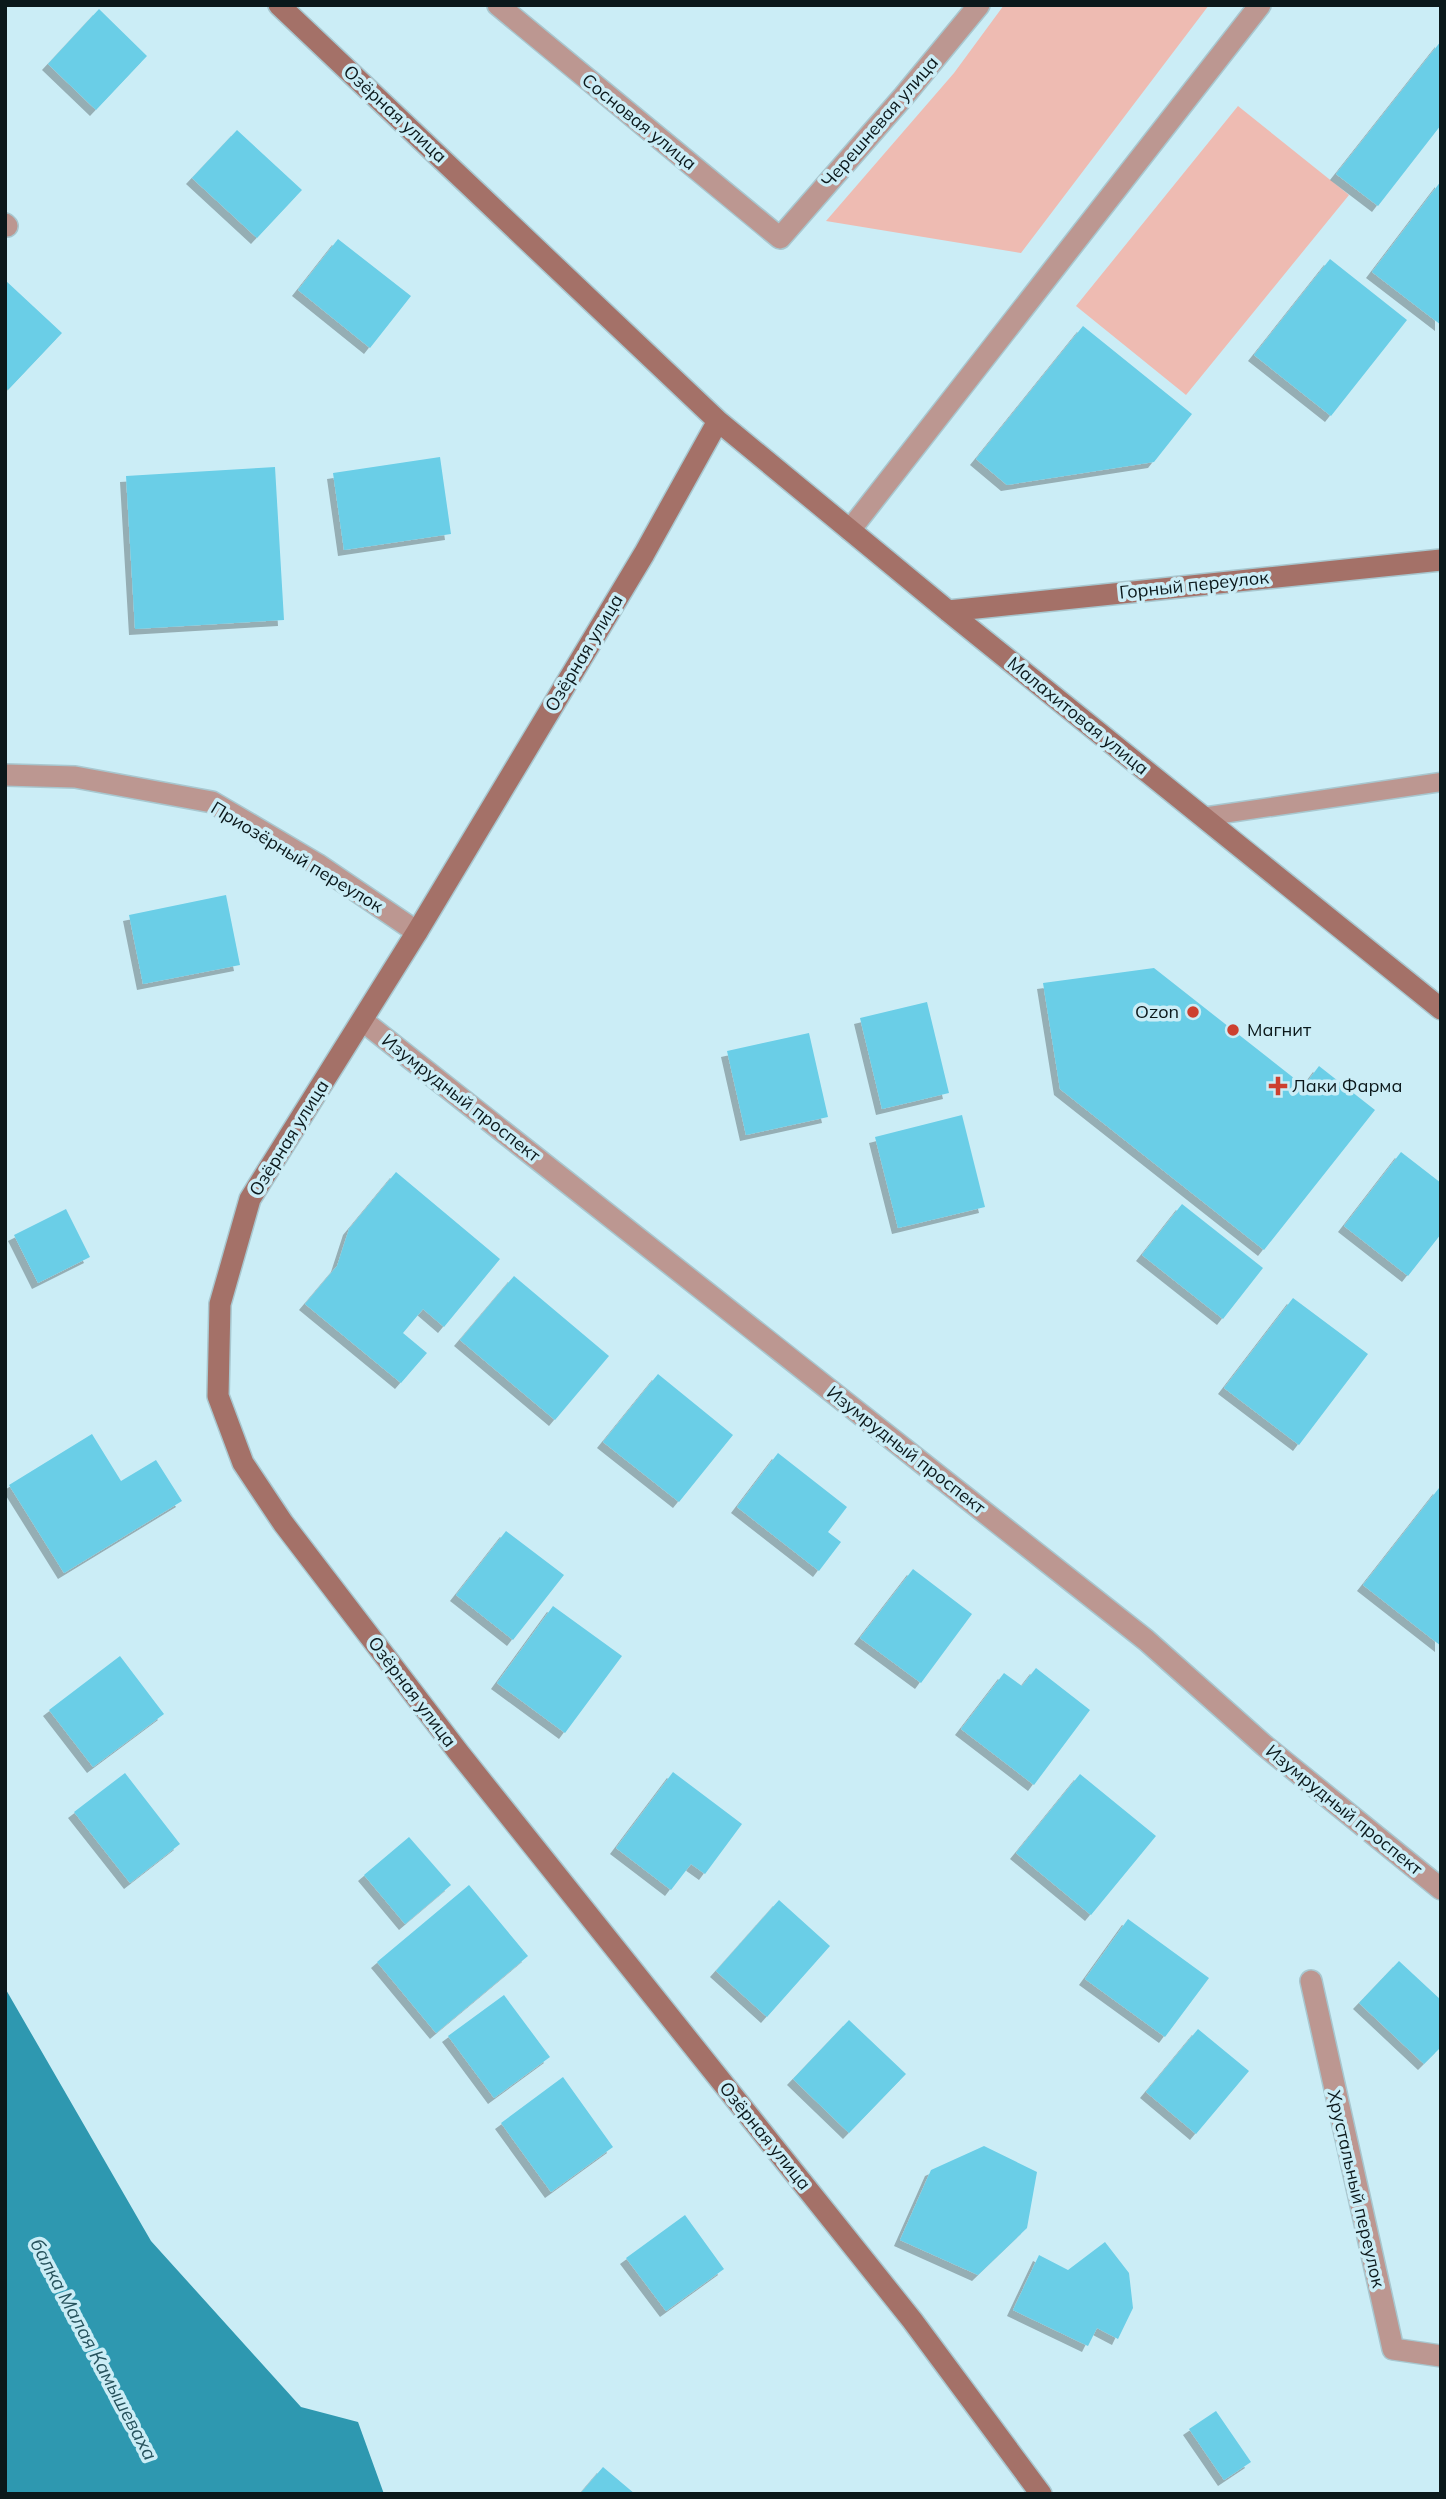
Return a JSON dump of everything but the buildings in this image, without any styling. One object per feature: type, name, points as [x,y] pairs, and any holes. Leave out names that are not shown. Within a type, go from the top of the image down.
[{"type":"street","name":"Озёрная улица","points":[[279,5],[718,421],[644,554],[417,932],[250,1199],[220,1304],[218,1395],[243,1464],[283,1523],[459,1753],[912,2320],[1041,2494]]},
{"type":"street","name":"Сосновая улица","points":[[498,5],[780,238]]},
{"type":"street","name":"Черешневая улица","points":[[780,238],[979,5]]},
{"type":"street","points":[[850,530],[1260,5]]},
{"type":"street","name":"Малахитовая улица","points":[[718,421],[948,611],[1441,1009]]},
{"type":"street","name":"Горный переулок","points":[[948,611],[1441,560]]},
{"type":"street","name":"Приозёрный переулок","points":[[5,775],[75,777],[212,802],[317,864],[417,932]]},
{"type":"street","name":"Изумрудный проспект","points":[[363,1021],[1146,1640],[1265,1746],[1441,1889]]},
{"type":"street","name":"Хрустальный переулок","points":[[1311,1981],[1393,2349],[1441,2356]]},
{"type":"lane","points":[[1202,817],[1441,782]]},
{"type":"shaded area","points":[[1004,5],[1209,5],[1021,253],[826,221],[954,73]]},
{"type":"shaded area","points":[[1238,106],[1349,195],[1186,395],[1076,306]]},
{"type":"water","name":"балка Малая Камышеваха","points":[[5,1988],[151,2241],[301,2407],[358,2422],[384,2494],[5,2494]]},
{"type":"place","name":"Ozon","points":[[1193,1012]]},
{"type":"place","name":"Магнит","points":[[1233,1030]]},
{"type":"place","name":"Лаки Фарма","points":[[1278,1086]]}]
